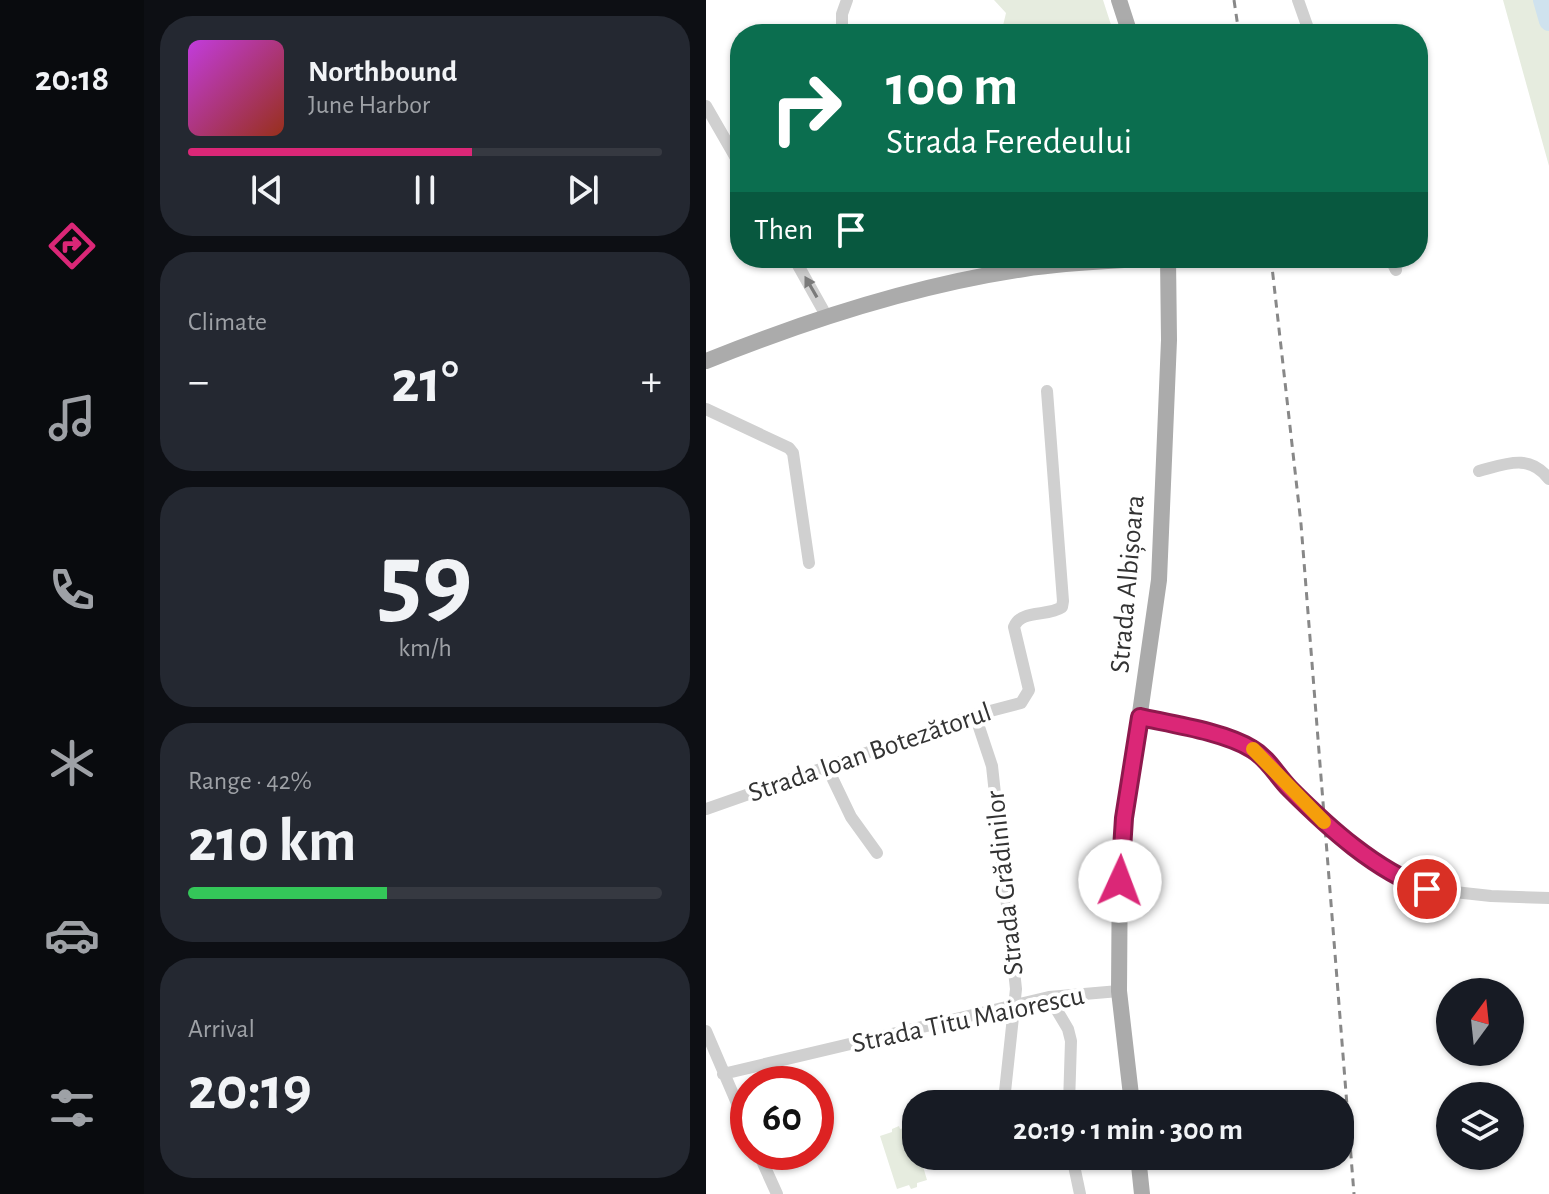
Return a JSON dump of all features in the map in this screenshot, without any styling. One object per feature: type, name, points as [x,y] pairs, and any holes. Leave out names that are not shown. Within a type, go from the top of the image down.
[{"type":"main road","points":[[1119,0],[1127,24]]},
{"type":"main road","points":[[706,361],[827,317],[933,287],[1033,268]]},
{"type":"main road","name":"Strada Albișoara","points":[[1130,1090],[1119,991],[1120,853],[1159,580],[1169,340],[1168,268]]},
{"type":"main road","points":[[1139,1170],[1142,1194]]},
{"type":"street","points":[[842,24],[847,0]]},
{"type":"street","points":[[1298,0],[1306,24]]},
{"type":"street","points":[[706,106],[730,148]]},
{"type":"street","points":[[800,268],[827,317]]},
{"type":"street","name":"Strada Ioan Botezătorul","points":[[706,809],[975,715],[1021,703],[1029,690],[1014,627],[1023,617],[1057,611],[1063,601],[1047,391]]},
{"type":"street","points":[[706,409],[789,448],[793,453],[809,563]]},
{"type":"street","points":[[1479,471],[1516,461],[1528,462],[1538,467],[1549,479]]},
{"type":"street","name":"Strada Grădinilor","points":[[975,715],[992,766],[1016,989],[1005,1090]]},
{"type":"street","points":[[1140,717],[1187,727],[1253,749],[1325,823],[1406,881],[1427,889],[1549,898]]},
{"type":"street","points":[[827,767],[851,817],[877,853]]},
{"type":"street","name":"Strada Titu Maiorescu","points":[[723,1074],[1049,997],[1119,991]]},
{"type":"street","name":"Strada Grădinilor","points":[[1049,997],[1068,1029],[1071,1041],[1069,1090]]},
{"type":"street","points":[[706,1031],[730,1089]]},
{"type":"street","points":[[766,1170],[777,1194]]},
{"type":"street","points":[[1075,1170],[1080,1194]]},
{"type":"shaded area","points":[[994,0],[1103,0],[1111,24],[1003,24],[1006,13]]},
{"type":"shaded area","points":[[1503,0],[1549,0],[1549,166]]},
{"type":"shaded area","points":[[899,1126],[902,1128],[902,1170],[924,1170],[927,1180],[917,1183],[917,1187],[911,1189],[909,1185],[897,1189],[880,1136],[892,1132]]},
{"type":"waterway","points":[[1543,0],[1549,21]]},
{"type":"railway","points":[[1234,0],[1238,24]]},
{"type":"railway","points":[[1272,268],[1301,524],[1354,1194]]},
{"type":"slow traffic","points":[[1253,749],[1324,822]]},
{"type":"route","points":[[1120,881],[1124,818],[1140,717],[1187,727],[1253,749],[1325,823],[1384,868],[1427,889]]}]
